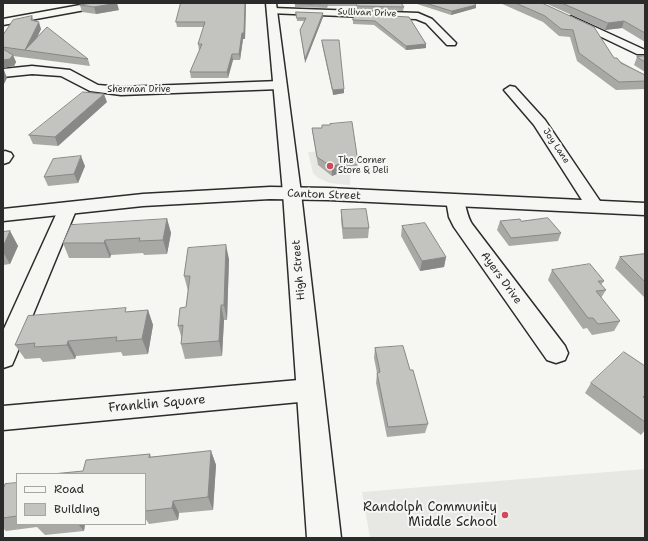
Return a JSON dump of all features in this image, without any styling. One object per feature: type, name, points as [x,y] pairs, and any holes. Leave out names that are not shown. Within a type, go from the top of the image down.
[{"type":"main road","points":[[3,22],[80,5],[107,3]]},
{"type":"main road","name":"High Street","points":[[272,7],[292,193],[324,538]]},
{"type":"main road","name":"Canton Street","points":[[3,216],[185,196],[292,193],[645,209]]},
{"type":"street","name":"Sullivan Drive","points":[[272,7],[418,16],[429,21],[451,43]]},
{"type":"street","points":[[558,14],[643,52]]},
{"type":"street","points":[[622,56],[643,52]]},
{"type":"street","name":"Sherman Drive","points":[[3,73],[38,70],[61,72],[70,74],[95,88],[122,91],[280,85]]},
{"type":"street","name":"Joy Lane","points":[[510,90],[540,123],[595,207]]},
{"type":"street","name":"Ayers Drive","points":[[455,200],[458,217],[464,227],[556,353]]},
{"type":"street","points":[[3,358],[68,208]]},
{"type":"street","name":"Franklin Square","points":[[3,418],[310,390]]},
{"type":"shaded area","points":[[351,150],[350,185],[330,183],[318,178],[313,173],[308,152]]},
{"type":"shaded area","name":"Randolph Community Middle School","points":[[645,469],[645,538],[370,538],[362,492]]},
{"type":"building","points":[[94,3],[117,3],[94,7],[80,5]]},
{"type":"building","points":[[181,3],[245,3],[244,33],[242,33],[239,54],[232,54],[227,72],[190,72],[202,44],[198,44],[205,22],[176,22]]},
{"type":"building","points":[[327,3],[327,5],[295,4]]},
{"type":"building","points":[[357,3],[401,3],[404,7],[357,6]]},
{"type":"building","points":[[426,3],[474,3],[476,5],[452,11]]},
{"type":"building","points":[[516,3],[542,3],[594,27],[614,58],[617,58],[621,63],[645,75],[645,81],[619,82],[579,53],[573,30],[561,29],[545,16]]},
{"type":"building","points":[[562,3],[645,3],[645,33],[624,21],[608,23]]},
{"type":"building","points":[[296,12],[323,13],[305,59],[300,30],[306,18],[297,18]]},
{"type":"building","points":[[355,14],[409,17],[426,44],[406,46],[375,21],[353,20]]},
{"type":"building","points":[[32,16],[31,20],[39,22],[25,50],[47,27],[88,59],[3,47],[3,35],[13,20]]},
{"type":"building","points":[[322,40],[339,40],[344,89],[333,90]]},
{"type":"building","points":[[3,49],[13,55],[10,59],[3,60]]},
{"type":"building","points":[[645,56],[645,62],[637,57]]},
{"type":"building","points":[[83,92],[104,94],[55,137],[29,135]]},
{"type":"building","points":[[352,122],[358,162],[346,161],[332,167],[317,157],[312,128],[322,128],[322,125]]},
{"type":"building","points":[[81,156],[74,174],[44,177],[53,159]]},
{"type":"building","points":[[366,209],[369,228],[343,228],[341,210]]},
{"type":"building","points":[[548,218],[561,233],[511,238],[500,221],[520,219],[521,221]]},
{"type":"building","points":[[167,219],[163,240],[139,241],[140,238],[105,240],[104,243],[63,243],[71,225]]},
{"type":"building","points":[[425,223],[446,257],[422,261],[402,226]]},
{"type":"building","points":[[10,231],[3,247],[3,232]]},
{"type":"building","points":[[226,245],[224,305],[221,305],[219,341],[181,344],[183,325],[178,326],[180,308],[186,307],[190,276],[184,276],[188,248]]},
{"type":"building","points":[[645,254],[645,282],[620,257]]},
{"type":"building","points":[[590,264],[604,281],[598,281],[606,290],[596,291],[620,321],[598,324],[593,318],[588,318],[552,270]]},
{"type":"building","points":[[126,308],[125,312],[148,310],[142,339],[116,341],[117,337],[68,341],[67,345],[34,347],[35,343],[15,345],[28,316]]},
{"type":"building","points":[[403,346],[410,370],[413,370],[428,424],[388,427],[377,373],[380,372],[375,348]]},
{"type":"building","points":[[624,352],[645,366],[645,395],[643,397],[645,398],[645,422],[591,383]]},
{"type":"building","points":[[211,451],[208,497],[173,501],[172,508],[146,511],[146,473],[62,473],[83,471],[86,460],[150,454],[149,457]]},
{"type":"building","points":[[16,483],[16,516],[3,518],[3,489],[5,484]]},
{"type":"place","name":"The Corner Store & Deli","points":[[330,166]]},
{"type":"place","name":"Randolph Community Middle School","points":[[505,515]]}]
